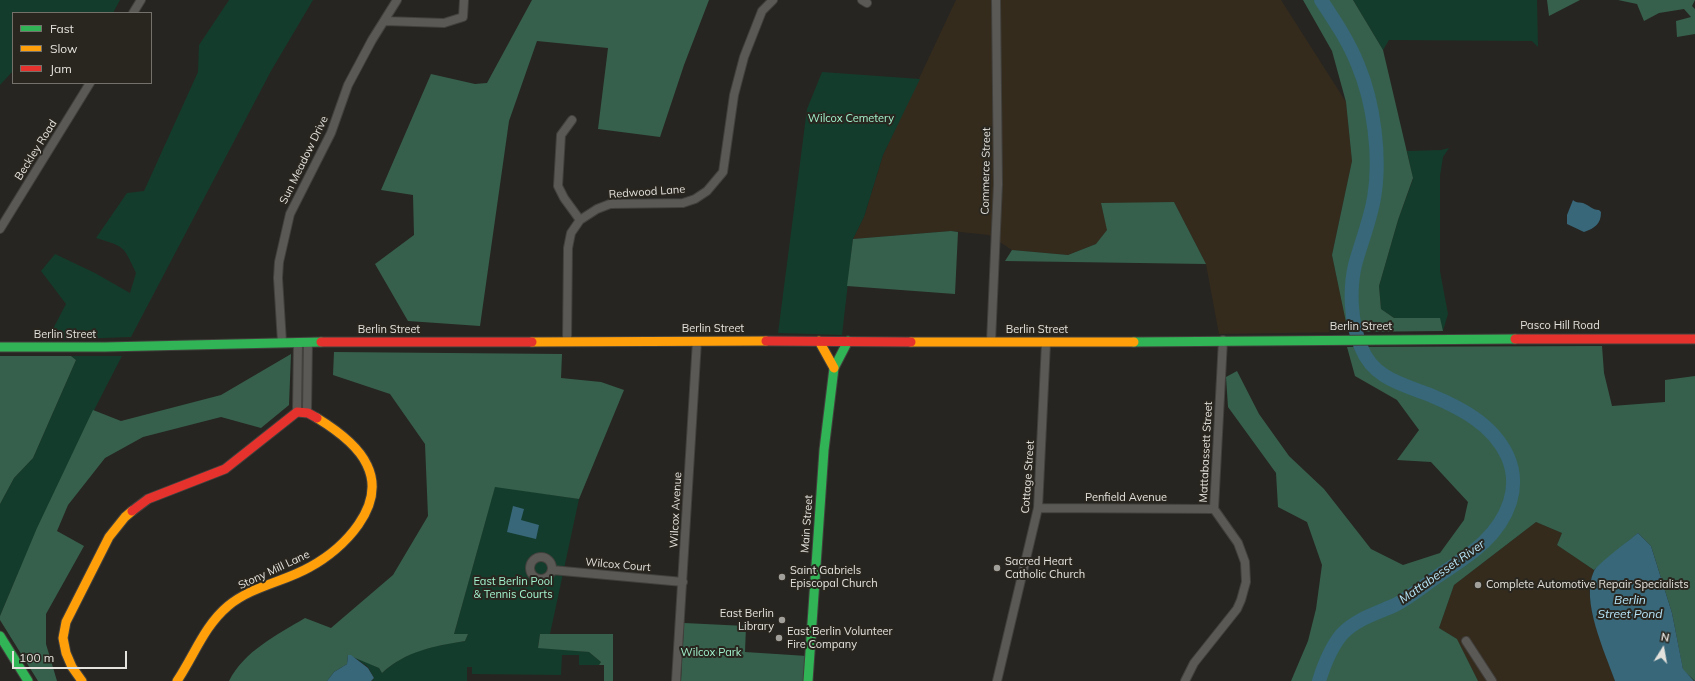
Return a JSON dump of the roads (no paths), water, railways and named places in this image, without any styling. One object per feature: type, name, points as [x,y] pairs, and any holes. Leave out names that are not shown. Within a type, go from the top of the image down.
[{"type":"street","points":[[134,12],[141,0]]},
{"type":"street","name":"Sun Meadow Drive","points":[[282,342],[278,278],[279,262],[290,214],[331,133],[348,85],[372,40],[397,0]]},
{"type":"street","points":[[385,21],[444,23],[463,17],[464,0]]},
{"type":"street","name":"Redwood Lane","points":[[567,342],[568,248],[571,233],[580,220],[597,209],[610,204],[683,203],[701,195],[716,182],[723,172],[734,95],[744,57],[762,11],[773,0]]},
{"type":"street","name":"Commerce Street","points":[[991,342],[998,184],[996,0]]},
{"type":"street","name":"Beckley Road","points":[[0,229],[89,84]]},
{"type":"street","points":[[572,120],[561,135],[558,186],[564,198],[580,220]]},
{"type":"street","name":"Berlin Street","points":[[0,347],[120,347],[282,342],[848,341],[1046,343],[1426,339]]},
{"type":"street","name":"Pasco Hill Road","points":[[1426,339],[1695,339]]},
{"type":"street","name":"Mattabassett Street","points":[[1185,681],[1194,663],[1237,609],[1243,596],[1246,582],[1245,562],[1238,543],[1214,509],[1223,340]]},
{"type":"street","name":"Wilcox Avenue","points":[[676,681],[697,341]]},
{"type":"street","points":[[819,341],[834,368]]},
{"type":"street","name":"Main Street","points":[[808,681],[824,450],[834,368],[848,341]]},
{"type":"street","points":[[82,681],[67,657],[62,641],[63,632],[66,622],[109,537],[125,518],[148,499],[225,469],[297,412],[302,410],[307,412],[303,342]]},
{"type":"street","points":[[297,412],[303,342]]},
{"type":"street","name":"Cottage Street","points":[[997,681],[1038,508],[1046,343]]},
{"type":"street","name":"Stony Mill Lane","points":[[177,681],[191,655],[212,622],[229,605],[261,587],[300,573],[327,557],[353,534],[367,511],[373,487],[370,470],[366,460],[360,451],[334,429],[307,412]]},
{"type":"street","name":"Penfield Avenue","points":[[1038,508],[1214,509]]},
{"type":"street","name":"Wilcox Court","points":[[552,570],[682,582]]},
{"type":"street","points":[[0,636],[28,681]]},
{"type":"street","points":[[1466,641],[1492,681]]},
{"type":"water","points":[[1573,200],[1599,210],[1601,212],[1601,216],[1599,223],[1584,232],[1567,224],[1567,215]]},
{"type":"water","points":[[513,506],[524,509],[521,520],[539,525],[536,539],[507,532]]},
{"type":"water","name":"Berlin Street Pond","points":[[1638,533],[1651,546],[1672,613],[1683,669],[1694,681],[1615,681],[1600,641],[1592,611],[1590,583],[1596,568]]},
{"type":"water","points":[[348,655],[351,655],[368,668],[374,678],[371,681],[327,681],[334,672],[347,664]]},
{"type":"waterway","name":"Mattabesset River","points":[[1319,681],[1331,650],[1342,634],[1360,620],[1395,605],[1405,599],[1480,546],[1489,537],[1498,527],[1505,515],[1512,496],[1513,484],[1511,466],[1507,455],[1493,434],[1474,418],[1453,406],[1399,383],[1380,373],[1366,358],[1361,347],[1353,317],[1352,285],[1355,265],[1368,224],[1374,198],[1377,165],[1375,130],[1364,80],[1358,65],[1346,40],[1321,0]]},
{"type":"place","name":"Sacred Heart Catholic Church","points":[[997,568]]},
{"type":"place","name":"Saint Gabriels Episcopal Church","points":[[782,577]]},
{"type":"place","name":"Complete Automotive Repair Specialists","points":[[1478,585]]},
{"type":"place","name":"East Berlin Library","points":[[782,620]]},
{"type":"place","name":"East Berlin Volunteer Fire Company","points":[[779,638]]},
{"type":"park label","name":"Wilcox Cemetery","points":[[851,119]]},
{"type":"park label","name":"East Berlin Pool & Tennis Courts","points":[[513,588]]},
{"type":"park label","name":"Wilcox Park","points":[[711,653]]}]
